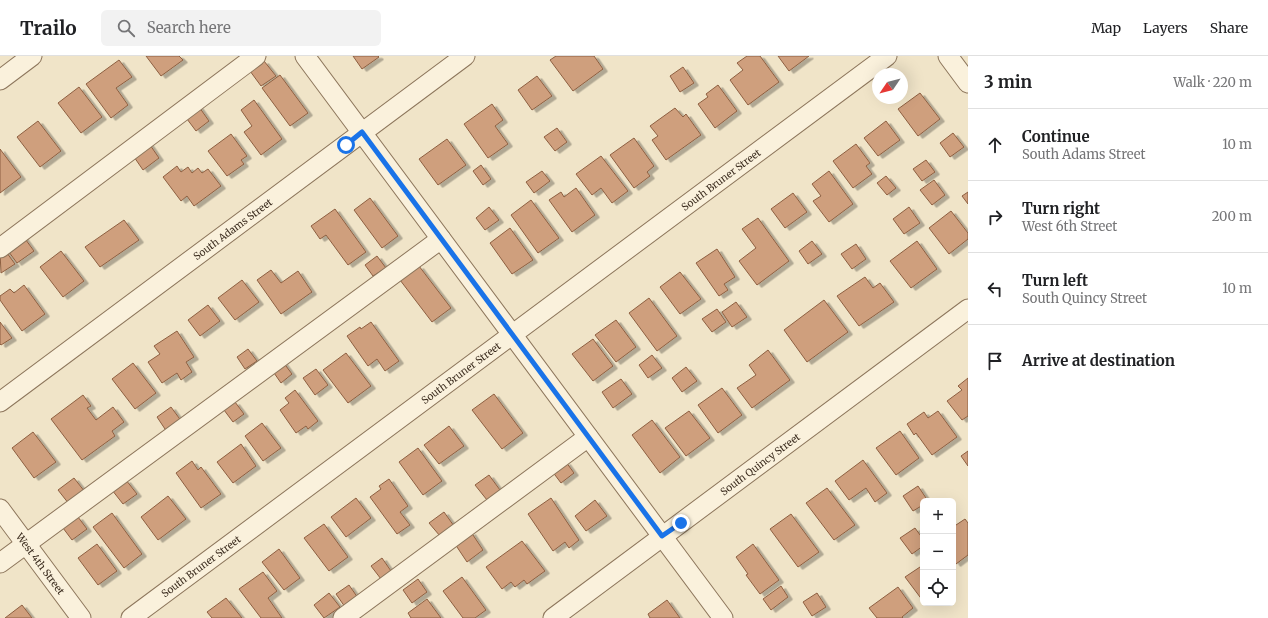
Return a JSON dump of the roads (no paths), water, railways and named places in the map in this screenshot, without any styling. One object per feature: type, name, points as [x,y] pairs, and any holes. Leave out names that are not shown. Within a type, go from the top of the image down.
[{"type":"street","points":[[0,80],[32,56]]},
{"type":"street","points":[[0,248],[256,56]]},
{"type":"street","points":[[305,56],[723,618]]},
{"type":"street","name":"South Adams Street","points":[[0,402],[465,56]]},
{"type":"street","name":"South Bruner Street","points":[[131,618],[887,56]]},
{"type":"street","points":[[948,56],[968,83]]},
{"type":"street","points":[[0,564],[441,239]]},
{"type":"street","name":"South Quincy Street","points":[[552,618],[968,309]]},
{"type":"street","points":[[343,618],[588,437]]},
{"type":"street","name":"West 4th Street","points":[[0,510],[81,618]]}]
